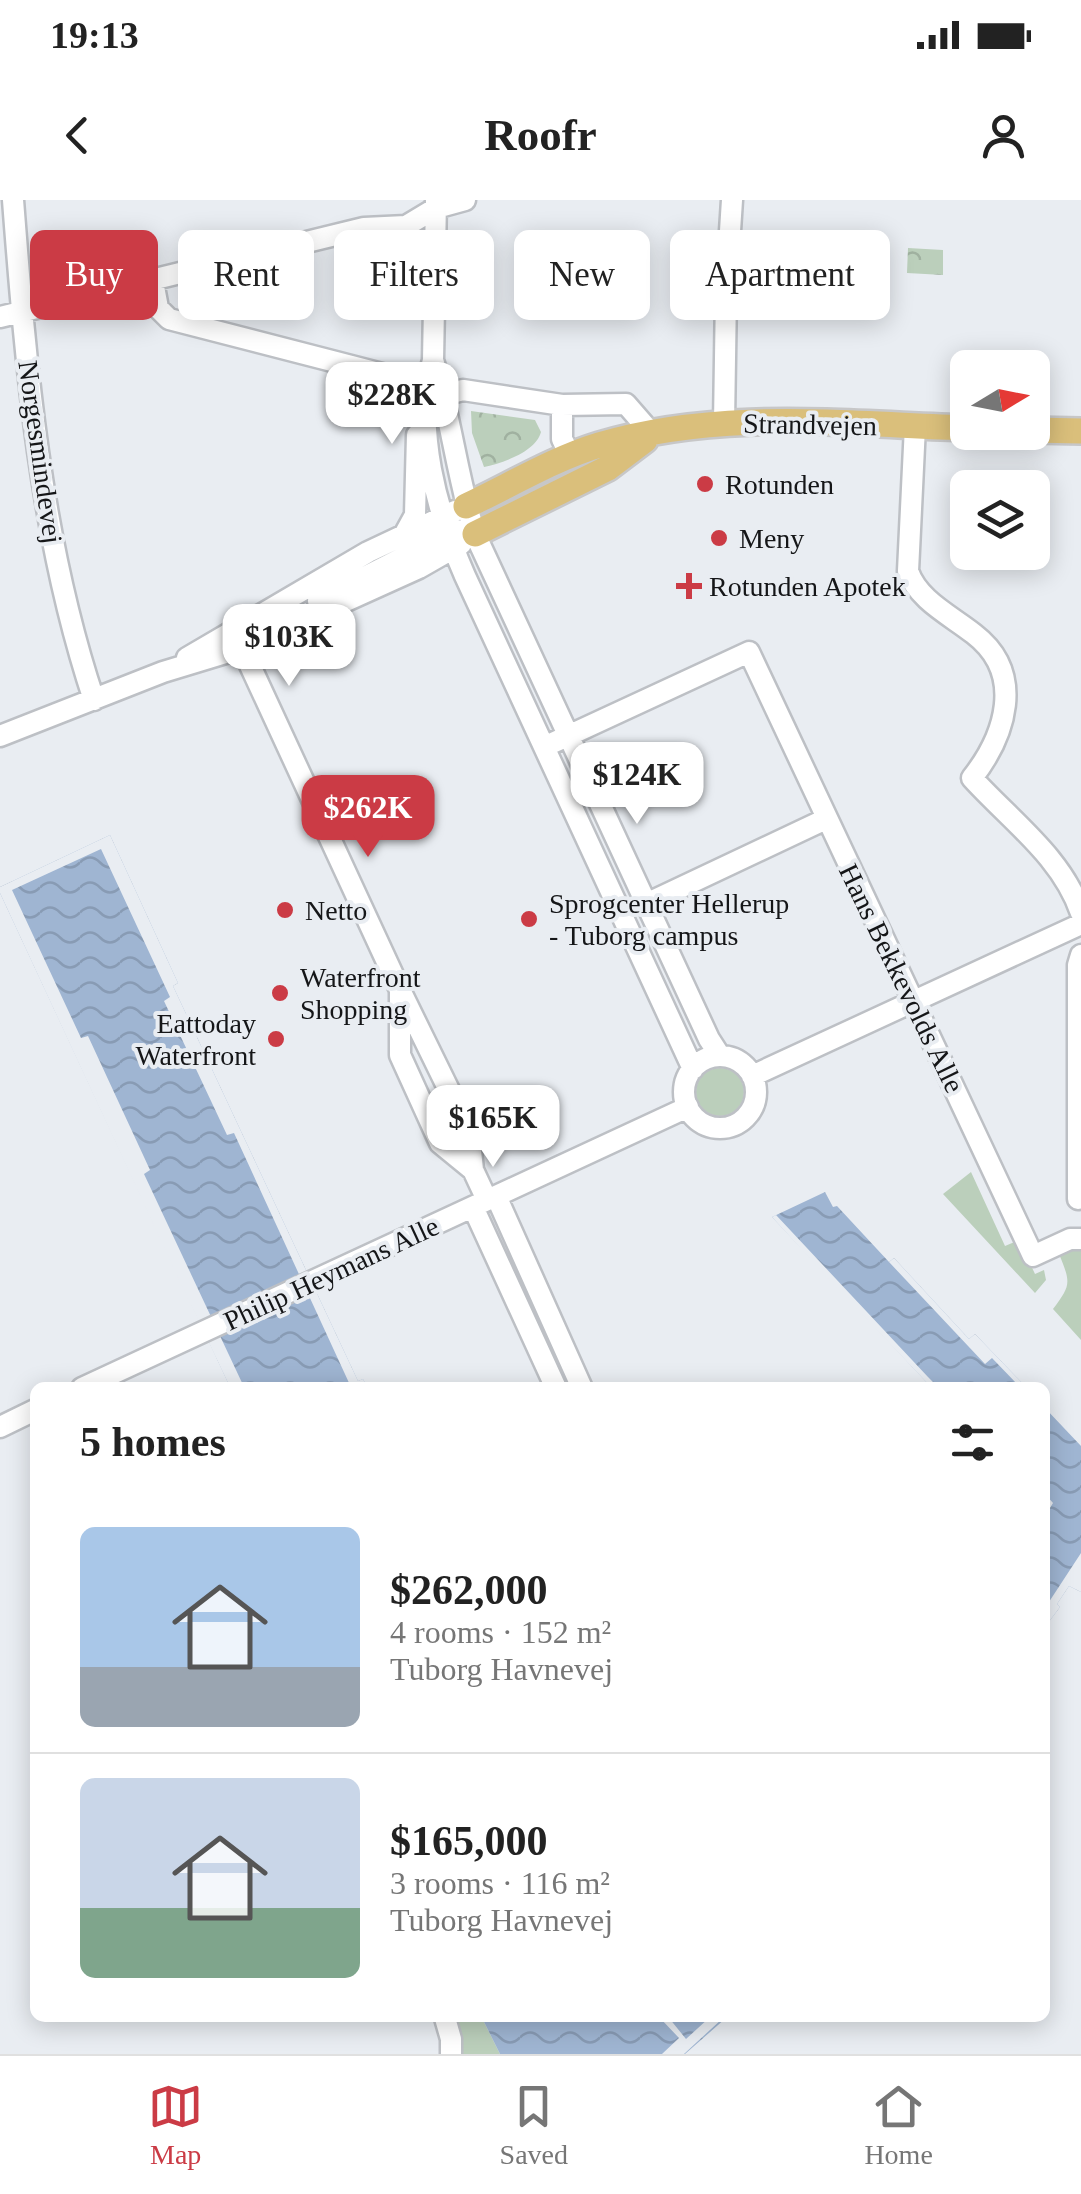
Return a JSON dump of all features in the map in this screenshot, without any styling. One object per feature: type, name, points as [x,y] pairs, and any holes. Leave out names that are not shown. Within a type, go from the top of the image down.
[{"type":"main road","name":"Strandvejen","points":[[457,529],[571,457],[599,446],[724,423],[770,420],[950,427]]},
{"type":"main road","points":[[1050,430],[1081,431]]},
{"type":"main road","name":"Strandvejen","points":[[457,529],[608,468],[653,435]]},
{"type":"street","name":"Norgesmindevej","points":[[13,200],[34,435],[52,536],[94,700]]},
{"type":"street","points":[[158,281],[364,228],[406,226],[435,202],[466,200]]},
{"type":"street","points":[[724,423],[732,200]]},
{"type":"street","points":[[435,202],[430,452],[457,529],[546,746],[693,1069]]},
{"type":"street","points":[[158,308],[169,319],[394,377],[430,370]]},
{"type":"street","points":[[0,317],[30,310]]},
{"type":"street","points":[[430,370],[444,395],[457,529],[568,736],[709,1040],[720,1056]]},
{"type":"street","points":[[404,535],[415,515],[418,416],[430,370]]},
{"type":"street","points":[[444,395],[463,390],[562,405],[626,404],[653,435]]},
{"type":"street","points":[[562,405],[562,438],[571,457]]},
{"type":"street","points":[[915,426],[908,571],[914,586],[979,637],[1002,672],[1006,702],[1001,730],[972,778],[1054,865],[1074,892],[1081,913]]},
{"type":"street","name":"Strandvejen","points":[[163,672],[332,572],[404,535],[457,529]]},
{"type":"street","name":"Strandvejen","points":[[0,736],[163,672],[242,648],[457,529]]},
{"type":"street","points":[[242,648],[469,1131],[473,1170],[554,1382]]},
{"type":"street","name":"Hans Bekkevolds Alle","points":[[568,736],[749,652],[1033,1256],[1070,1239],[1081,1239]]},
{"type":"street","points":[[546,746],[568,736]]},
{"type":"street","points":[[646,904],[826,819]]},
{"type":"street","points":[[752,1076],[1081,924]]},
{"type":"street","points":[[1078,1199],[1081,956]]},
{"type":"street","points":[[400,990],[400,1055],[440,1143],[473,1170]]},
{"type":"street","points":[[720,1056],[739,1061],[752,1076],[756,1096],[747,1116],[739,1123],[720,1128],[701,1123],[688,1107],[684,1086],[693,1069],[720,1056]]},
{"type":"street","name":"Philip Heymans Alle","points":[[101,1382],[688,1107]]},
{"type":"street","points":[[485,1201],[579,1382]]},
{"type":"street","points":[[0,1426],[30,1412]]},
{"type":"street","points":[[447,2022],[451,2054]]},
{"type":"green space","points":[[908,248],[943,250],[943,275],[907,273]]},
{"type":"green space","points":[[471,411],[535,420],[541,432],[526,451],[484,467],[472,433]]},
{"type":"green space","points":[[720,1068],[737,1075],[744,1092],[737,1109],[720,1116],[703,1109],[696,1092],[703,1075]]},
{"type":"green space","points":[[971,1172],[1005,1246],[1019,1240],[1035,1274],[1044,1270],[1046,1280],[1035,1293],[943,1194]]},
{"type":"green space","points":[[1081,1245],[1081,1340],[1053,1309],[1067,1283],[1059,1254]]},
{"type":"green space","points":[[457,2022],[484,2022],[500,2054],[461,2054]]},
{"type":"water","points":[[110,835],[178,983],[173,986],[358,1381],[364,1382],[228,1382],[0,887]]},
{"type":"water","points":[[825,1192],[833,1207],[837,1206],[889,1262],[894,1258],[969,1339],[975,1334],[1021,1382],[926,1382],[772,1217]]},
{"type":"water","points":[[1050,1413],[1081,1446],[1081,1592],[1069,1586],[1050,1620],[1050,1508]]},
{"type":"water","points":[[484,2022],[721,2022],[685,2054],[500,2054]]},
{"type":"pier","points":[[110,835],[178,983],[173,986],[358,1381],[364,1382],[349,1382],[234,1133],[227,1135],[164,1001],[170,997],[101,849],[12,890],[81,1038],[88,1036],[150,1170],[144,1174],[242,1382],[228,1382],[0,887]]},
{"type":"pier","points":[[776,1215],[933,1382],[926,1382],[772,1217]]},
{"type":"pier","points":[[894,1258],[969,1339],[975,1334],[1021,1382],[1015,1382],[992,1358],[985,1364],[889,1262]]},
{"type":"pier","points":[[1081,1553],[1081,1592],[1069,1586],[1050,1620],[1050,1600]]},
{"type":"pier","points":[[664,2022],[672,2022],[686,2039],[705,2022],[719,2022],[684,2054],[662,2054],[679,2038]]},
{"type":"place","name":"Rotunden","points":[[705,484]]},
{"type":"place","name":"Meny","points":[[719,538]]},
{"type":"place","name":"Rotunden Apotek","points":[[689,586]]},
{"type":"place","name":"Netto","points":[[285,910]]},
{"type":"place","name":"Sprogcenter Hellerup - Tuborg campus","points":[[529,919]]},
{"type":"place","name":"Waterfront Shopping","points":[[280,993]]},
{"type":"place","name":"Eattoday Waterfront","points":[[276,1039]]}]
